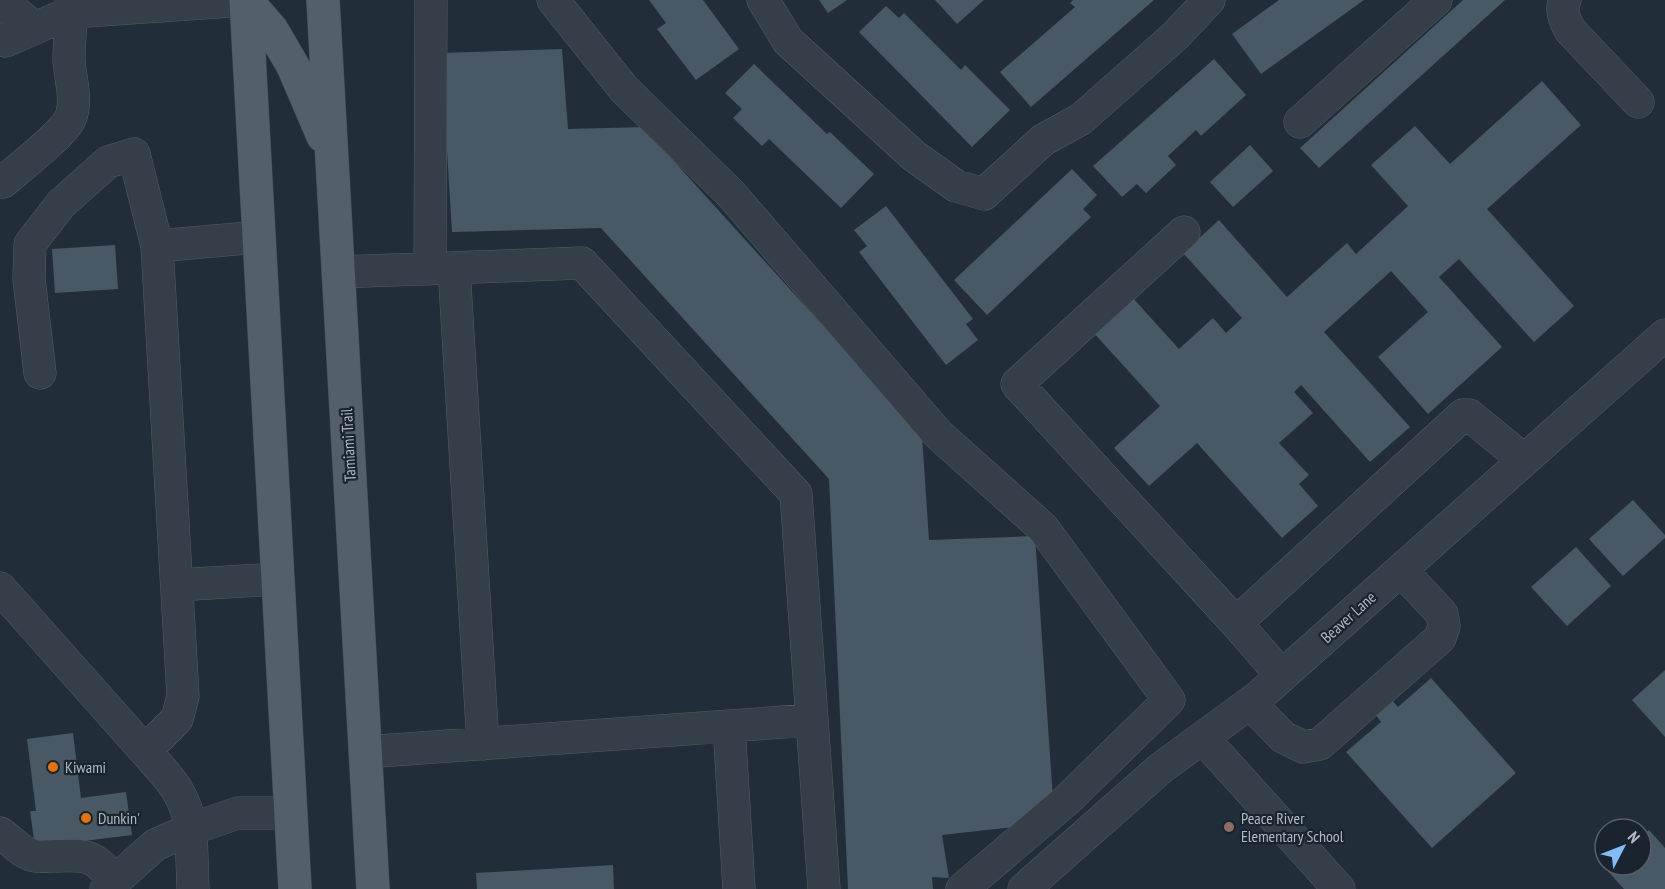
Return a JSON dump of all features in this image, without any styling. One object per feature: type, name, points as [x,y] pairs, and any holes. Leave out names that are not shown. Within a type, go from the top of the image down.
[{"type":"main road","points":[[246,0],[272,30],[293,66],[332,157]]},
{"type":"main road","points":[[246,0],[295,889]]},
{"type":"main road","name":"Tamiami Trail","points":[[322,0],[373,889]]},
{"type":"street","points":[[0,39],[6,41],[71,6],[246,0]]},
{"type":"street","points":[[433,0],[442,268],[483,744]]},
{"type":"street","points":[[553,0],[624,89],[731,194],[938,434],[1043,528],[1169,700],[1067,800],[962,889]]},
{"type":"street","points":[[763,0],[788,41],[914,156],[956,186],[984,194],[1043,140],[1081,119],[1175,36],[1209,0]]},
{"type":"street","points":[[1300,122],[1436,0]]},
{"type":"street","points":[[1565,0],[1563,3],[1564,18],[1570,30],[1638,102]]},
{"type":"street","points":[[0,6],[12,9],[33,27]]},
{"type":"street","points":[[0,179],[3,182],[61,132],[70,120],[73,109],[69,60],[71,6]]},
{"type":"street","points":[[40,373],[29,279],[30,243],[61,204],[108,162],[134,154],[158,246],[183,696],[177,719],[145,751]]},
{"type":"street","points":[[1184,232],[1017,384],[1282,676]]},
{"type":"street","points":[[158,246],[259,237]]},
{"type":"street","points":[[338,272],[582,263],[796,494],[824,889]]},
{"type":"street","name":"Beaver Lane","points":[[1024,889],[1161,768],[1250,703],[1282,676],[1665,335]]},
{"type":"street","points":[[1236,623],[1463,415],[1469,415],[1524,460]]},
{"type":"street","points":[[1250,703],[1283,737],[1303,747],[1320,744],[1440,638],[1444,626],[1442,614],[1401,570]]},
{"type":"street","points":[[177,585],[278,579]]},
{"type":"street","points":[[0,588],[176,785],[188,813],[191,829],[193,889]]},
{"type":"street","points":[[365,752],[812,720]]},
{"type":"street","points":[[729,726],[739,889]]},
{"type":"street","points":[[1203,738],[1339,889]]},
{"type":"street","points":[[0,833],[23,851],[34,856],[82,855],[92,858],[100,863],[111,885],[155,845],[191,829],[238,813],[291,813]]},
{"type":"building","points":[[649,0],[703,0],[739,49],[696,80],[657,29],[666,23]]},
{"type":"building","points":[[819,0],[847,0],[828,13]]},
{"type":"building","points":[[935,0],[984,0],[957,24]]},
{"type":"building","points":[[1073,0],[1154,0],[1031,107],[1000,72],[1075,7],[1070,3]]},
{"type":"building","points":[[1279,0],[1364,0],[1261,74],[1232,34]]},
{"type":"building","points":[[1463,0],[1505,0],[1319,168],[1300,148]]},
{"type":"building","points":[[886,6],[899,18],[904,13],[961,70],[965,65],[1010,110],[972,147],[859,32]]},
{"type":"building","points":[[562,49],[568,129],[643,127],[922,435],[929,540],[1035,536],[1053,799],[1023,826],[942,835],[949,878],[932,877],[933,889],[848,889],[829,479],[601,228],[452,232],[441,53]]},
{"type":"building","points":[[1214,59],[1246,95],[1201,136],[1196,130],[1168,156],[1176,165],[1146,193],[1137,184],[1122,197],[1093,166]]},
{"type":"building","points":[[754,64],[827,134],[830,132],[874,174],[841,208],[769,139],[762,146],[733,118],[742,109],[725,93]]},
{"type":"building","points":[[1542,81],[1581,125],[1487,209],[1574,306],[1534,342],[1459,259],[1439,277],[1502,347],[1428,414],[1378,357],[1428,312],[1391,271],[1324,332],[1410,427],[1370,462],[1301,385],[1294,392],[1313,413],[1279,443],[1309,475],[1299,484],[1318,506],[1282,538],[1197,443],[1149,486],[1114,448],[1160,406],[1093,332],[1132,297],[1179,349],[1213,318],[1226,333],[1242,318],[1183,253],[1219,220],[1287,297],[1347,243],[1356,254],[1408,206],[1371,165],[1415,126],[1450,164]]},
{"type":"building","points":[[1250,145],[1273,171],[1233,207],[1210,182]]},
{"type":"building","points":[[1072,169],[1097,195],[1083,209],[1091,217],[987,315],[954,280]]},
{"type":"building","points":[[886,206],[973,319],[966,324],[978,340],[946,365],[859,252],[867,246],[854,230]]},
{"type":"building","points":[[115,245],[118,289],[55,293],[52,249]]},
{"type":"building","points":[[1633,500],[1665,535],[1665,538],[1623,576],[1589,539]]},
{"type":"building","points":[[1576,547],[1611,586],[1567,626],[1531,587]]},
{"type":"building","points":[[1665,670],[1665,737],[1632,700]]},
{"type":"building","points":[[1431,678],[1516,773],[1432,848],[1346,752],[1381,722],[1373,711],[1389,697],[1398,707]]},
{"type":"building","points":[[73,733],[81,798],[126,792],[132,835],[35,847],[30,811],[36,811],[27,739]]},
{"type":"building","points":[[1653,834],[1665,848],[1665,889],[1624,889],[1613,877],[1653,877]]},
{"type":"building","points":[[613,865],[614,889],[477,889],[476,873]]},
{"type":"place","name":"Kiwami","points":[[53,767]]},
{"type":"place","name":"Dunkin'","points":[[86,818]]},
{"type":"place","name":"Peace River Elementary School","points":[[1229,827]]}]
